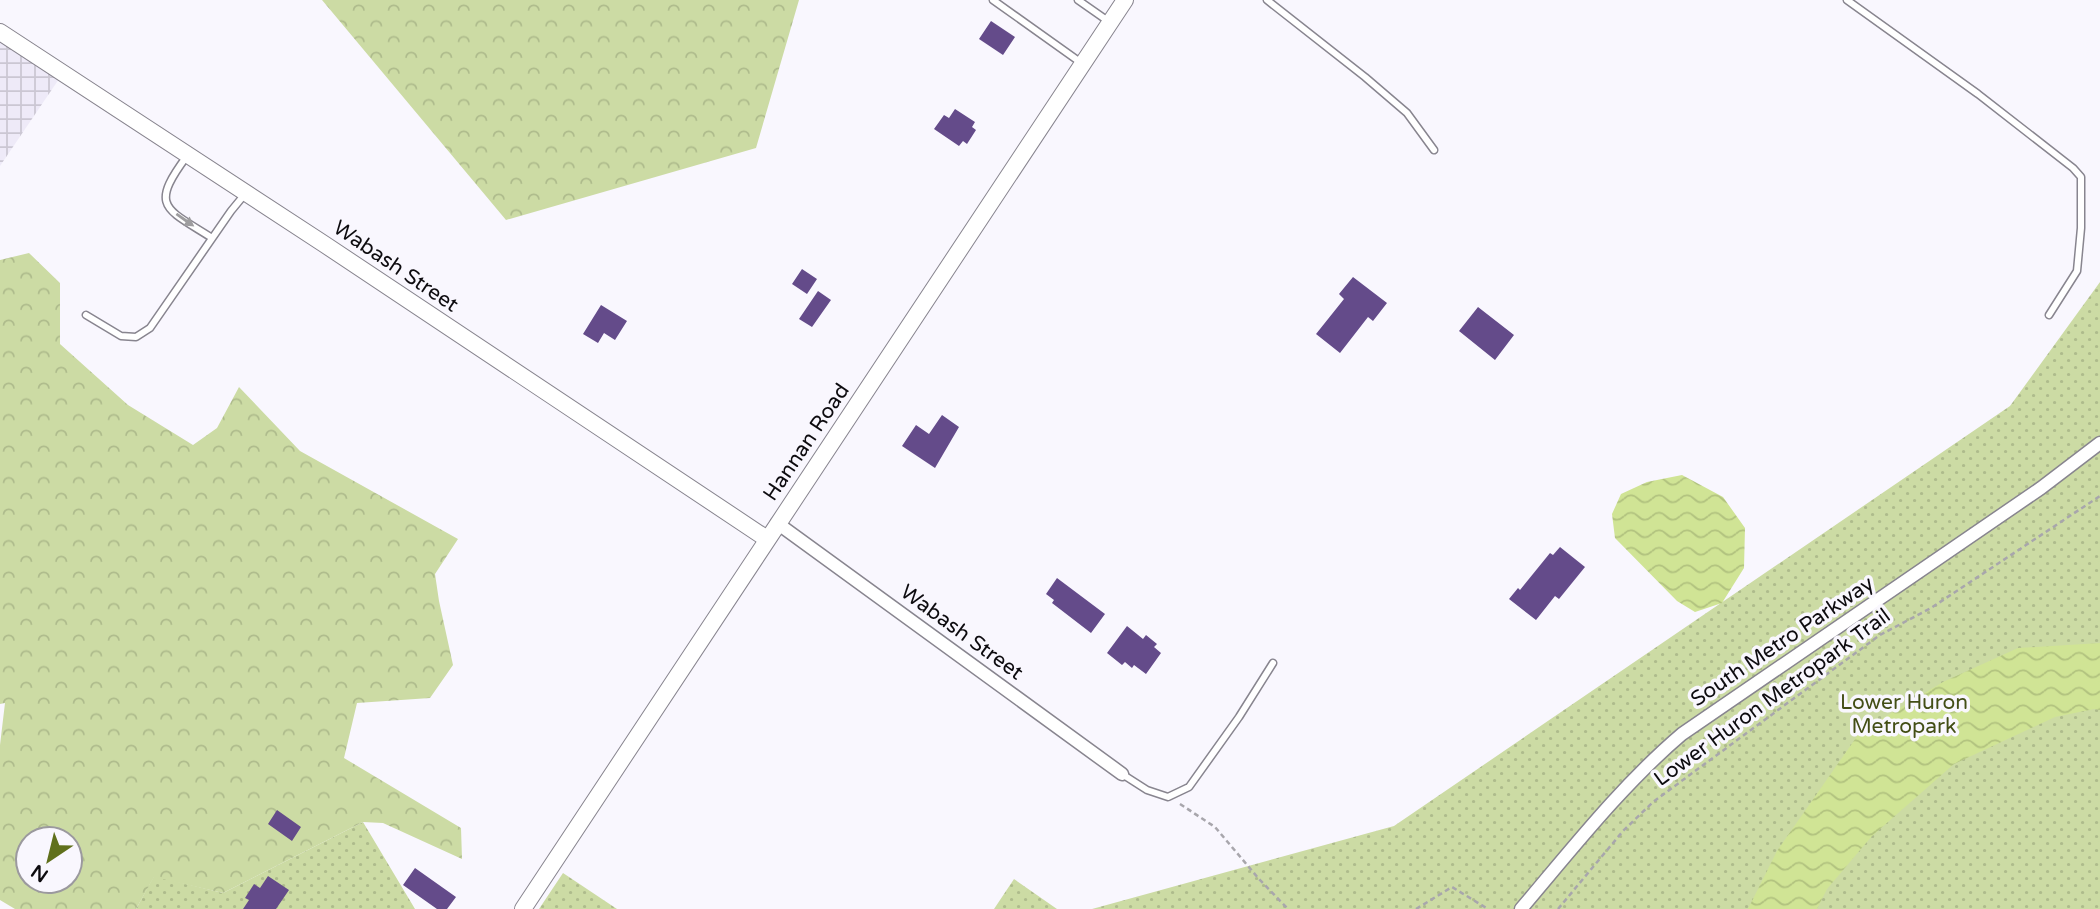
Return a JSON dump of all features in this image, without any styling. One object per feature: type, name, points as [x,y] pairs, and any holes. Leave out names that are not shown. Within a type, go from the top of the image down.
[{"type":"street","name":"Hannan Road","points":[[523,909],[1122,1]]},
{"type":"street","name":"Wabash Street","points":[[0,32],[767,539]]},
{"type":"street","name":"South Metro Parkway","points":[[1521,909],[1624,792],[1663,750],[1682,734],[2041,488],[2100,443]]},
{"type":"street","name":"Wabash Street","points":[[777,523],[1122,774]]},
{"type":"lane","points":[[993,0],[1082,64]]},
{"type":"lane","points":[[1078,0],[1110,22]]},
{"type":"lane","points":[[1266,0],[1407,113],[1434,149]]},
{"type":"lane","points":[[1847,0],[1978,94],[2081,177],[2081,228],[2077,271],[2049,315]]},
{"type":"lane","points":[[188,155],[164,193],[167,204],[177,216],[212,238]]},
{"type":"lane","points":[[86,314],[121,336],[136,337],[150,328],[246,193]]},
{"type":"lane","points":[[1122,774],[1147,790],[1168,797],[1189,787],[1273,663]]},
{"type":"path","name":"Lower Huron Metropark Trail","points":[[1558,909],[1623,831],[1653,802],[1880,635],[1931,608],[2100,496]]},
{"type":"path","points":[[1168,797],[1215,827],[1288,909]]},
{"type":"path","points":[[1416,909],[1452,887],[1488,909]]},
{"type":"shaded area","points":[[0,41],[59,79],[0,166]]},
{"type":"green space","points":[[322,0],[799,0],[756,148],[506,220]]},
{"type":"green space","points":[[29,253],[60,283],[60,344],[128,405],[193,445],[217,428],[239,387],[300,451],[458,539],[435,574],[453,665],[430,698],[357,703],[344,758],[461,828],[462,859],[383,823],[363,822],[223,893],[154,877],[136,909],[15,909],[0,900],[0,745],[5,703],[0,704],[0,260]]},
{"type":"green space","name":"Lower Huron Metropark","points":[[2100,282],[2100,909],[1092,909],[1394,826],[2010,406]]},
{"type":"green space","points":[[363,822],[415,909],[136,909],[154,876],[223,893]]},
{"type":"green space","points":[[563,873],[617,909],[539,909]]},
{"type":"green space","points":[[1014,879],[1057,909],[994,909]]},
{"type":"water","points":[[1682,475],[1723,497],[1745,528],[1744,568],[1722,603],[1695,612],[1677,601],[1615,538],[1612,514],[1621,494],[1647,482]]},
{"type":"water","points":[[2100,643],[2100,710],[2055,717],[1954,764],[1872,836],[1827,889],[1817,909],[1748,909],[1777,851],[1860,732],[1943,682],[2018,648]]},
{"type":"building","points":[[991,21],[1015,37],[1003,55],[979,39]]},
{"type":"building","points":[[955,109],[975,122],[972,127],[976,130],[967,144],[963,141],[959,146],[934,129],[944,115],[949,118]]},
{"type":"building","points":[[802,269],[817,279],[807,294],[792,284]]},
{"type":"building","points":[[1353,277],[1387,303],[1373,321],[1368,317],[1340,353],[1316,334],[1344,299],[1339,294]]},
{"type":"building","points":[[818,291],[831,300],[812,327],[799,319]]},
{"type":"building","points":[[601,305],[627,321],[615,340],[604,333],[598,343],[583,334]]},
{"type":"building","points":[[1478,307],[1514,335],[1495,360],[1459,331]]},
{"type":"building","points":[[942,415],[959,427],[935,468],[902,446],[916,425],[929,434]]},
{"type":"building","points":[[1560,547],[1585,567],[1559,599],[1555,596],[1536,620],[1509,599],[1518,588],[1520,590],[1550,553],[1553,555]]},
{"type":"building","points":[[1057,578],[1105,614],[1091,633],[1052,603],[1054,600],[1046,594]]},
{"type":"building","points":[[1127,626],[1143,639],[1146,635],[1157,644],[1154,647],[1161,653],[1146,674],[1134,665],[1132,668],[1125,662],[1122,665],[1107,653]]},
{"type":"building","points":[[277,810],[301,827],[292,841],[268,824]]},
{"type":"building","points":[[415,868],[456,897],[447,909],[437,909],[403,885]]},
{"type":"building","points":[[268,876],[289,890],[276,909],[243,909],[249,900],[245,898],[254,884],[260,888]]}]
